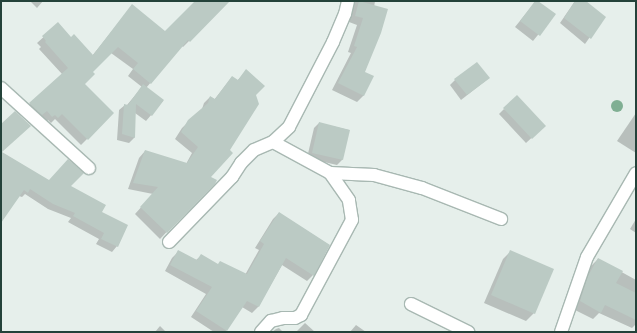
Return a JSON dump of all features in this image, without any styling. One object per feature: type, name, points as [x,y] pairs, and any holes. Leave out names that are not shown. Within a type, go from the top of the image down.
[{"type":"street","points":[[169,242],[232,177],[241,164],[254,150],[273,142],[289,127],[333,42],[345,14],[348,1]]},
{"type":"street","points":[[1,88],[89,168]]},
{"type":"street","points":[[261,332],[271,321],[283,318],[295,318],[301,315],[352,220],[349,200],[330,173],[273,142]]},
{"type":"street","points":[[330,173],[374,174],[422,188],[501,219]]},
{"type":"street","points":[[560,332],[587,257],[636,173]]},
{"type":"street","points":[[411,304],[468,332]]},
{"type":"building","points":[[195,1],[230,1],[190,42],[188,40],[151,84],[133,69],[138,63],[118,47],[93,72],[95,74],[85,84],[114,113],[88,140],[62,114],[58,118],[55,115],[52,117],[47,111],[42,115],[29,103],[68,68],[45,42],[46,41],[42,36],[58,22],[71,37],[74,34],[93,55],[132,4],[165,31]]},
{"type":"building","points":[[359,1],[388,9],[381,33],[365,72],[374,76],[364,96],[338,83],[357,47],[354,46],[363,18],[355,16]]},
{"type":"building","points":[[535,1],[538,1],[556,14],[540,36],[520,21]]},
{"type":"building","points":[[575,1],[586,1],[606,17],[591,39],[564,18]]},
{"type":"building","points":[[477,62],[490,78],[467,95],[454,79]]},
{"type":"building","points":[[246,69],[265,86],[256,95],[259,104],[230,150],[233,153],[211,177],[217,180],[215,184],[167,233],[140,207],[158,187],[133,183],[145,150],[187,163],[198,147],[181,132],[188,120],[208,103],[210,96],[215,99],[232,76],[238,80]]},
{"type":"building","points":[[143,84],[164,100],[152,116],[136,104],[135,138],[122,134],[124,104],[128,105]]},
{"type":"building","points":[[517,95],[546,126],[532,139],[503,108]]},
{"type":"building","points":[[15,111],[31,126],[2,152],[49,180],[68,159],[84,173],[71,186],[106,205],[102,212],[128,225],[118,247],[101,239],[104,233],[73,216],[75,213],[53,204],[30,189],[28,193],[24,190],[1,223],[1,124]]},
{"type":"building","points":[[319,122],[350,130],[343,160],[312,153]]},
{"type":"building","points":[[279,212],[330,245],[314,276],[286,258],[259,307],[247,301],[227,331],[196,311],[212,287],[170,265],[178,250],[197,260],[201,254],[218,264],[220,261],[247,274],[264,244],[260,241]]},
{"type":"building","points":[[510,250],[554,269],[535,314],[491,295]]},
{"type":"building","points":[[598,258],[623,271],[616,283],[636,293],[636,320],[605,305],[601,313],[580,301],[588,276]]}]
